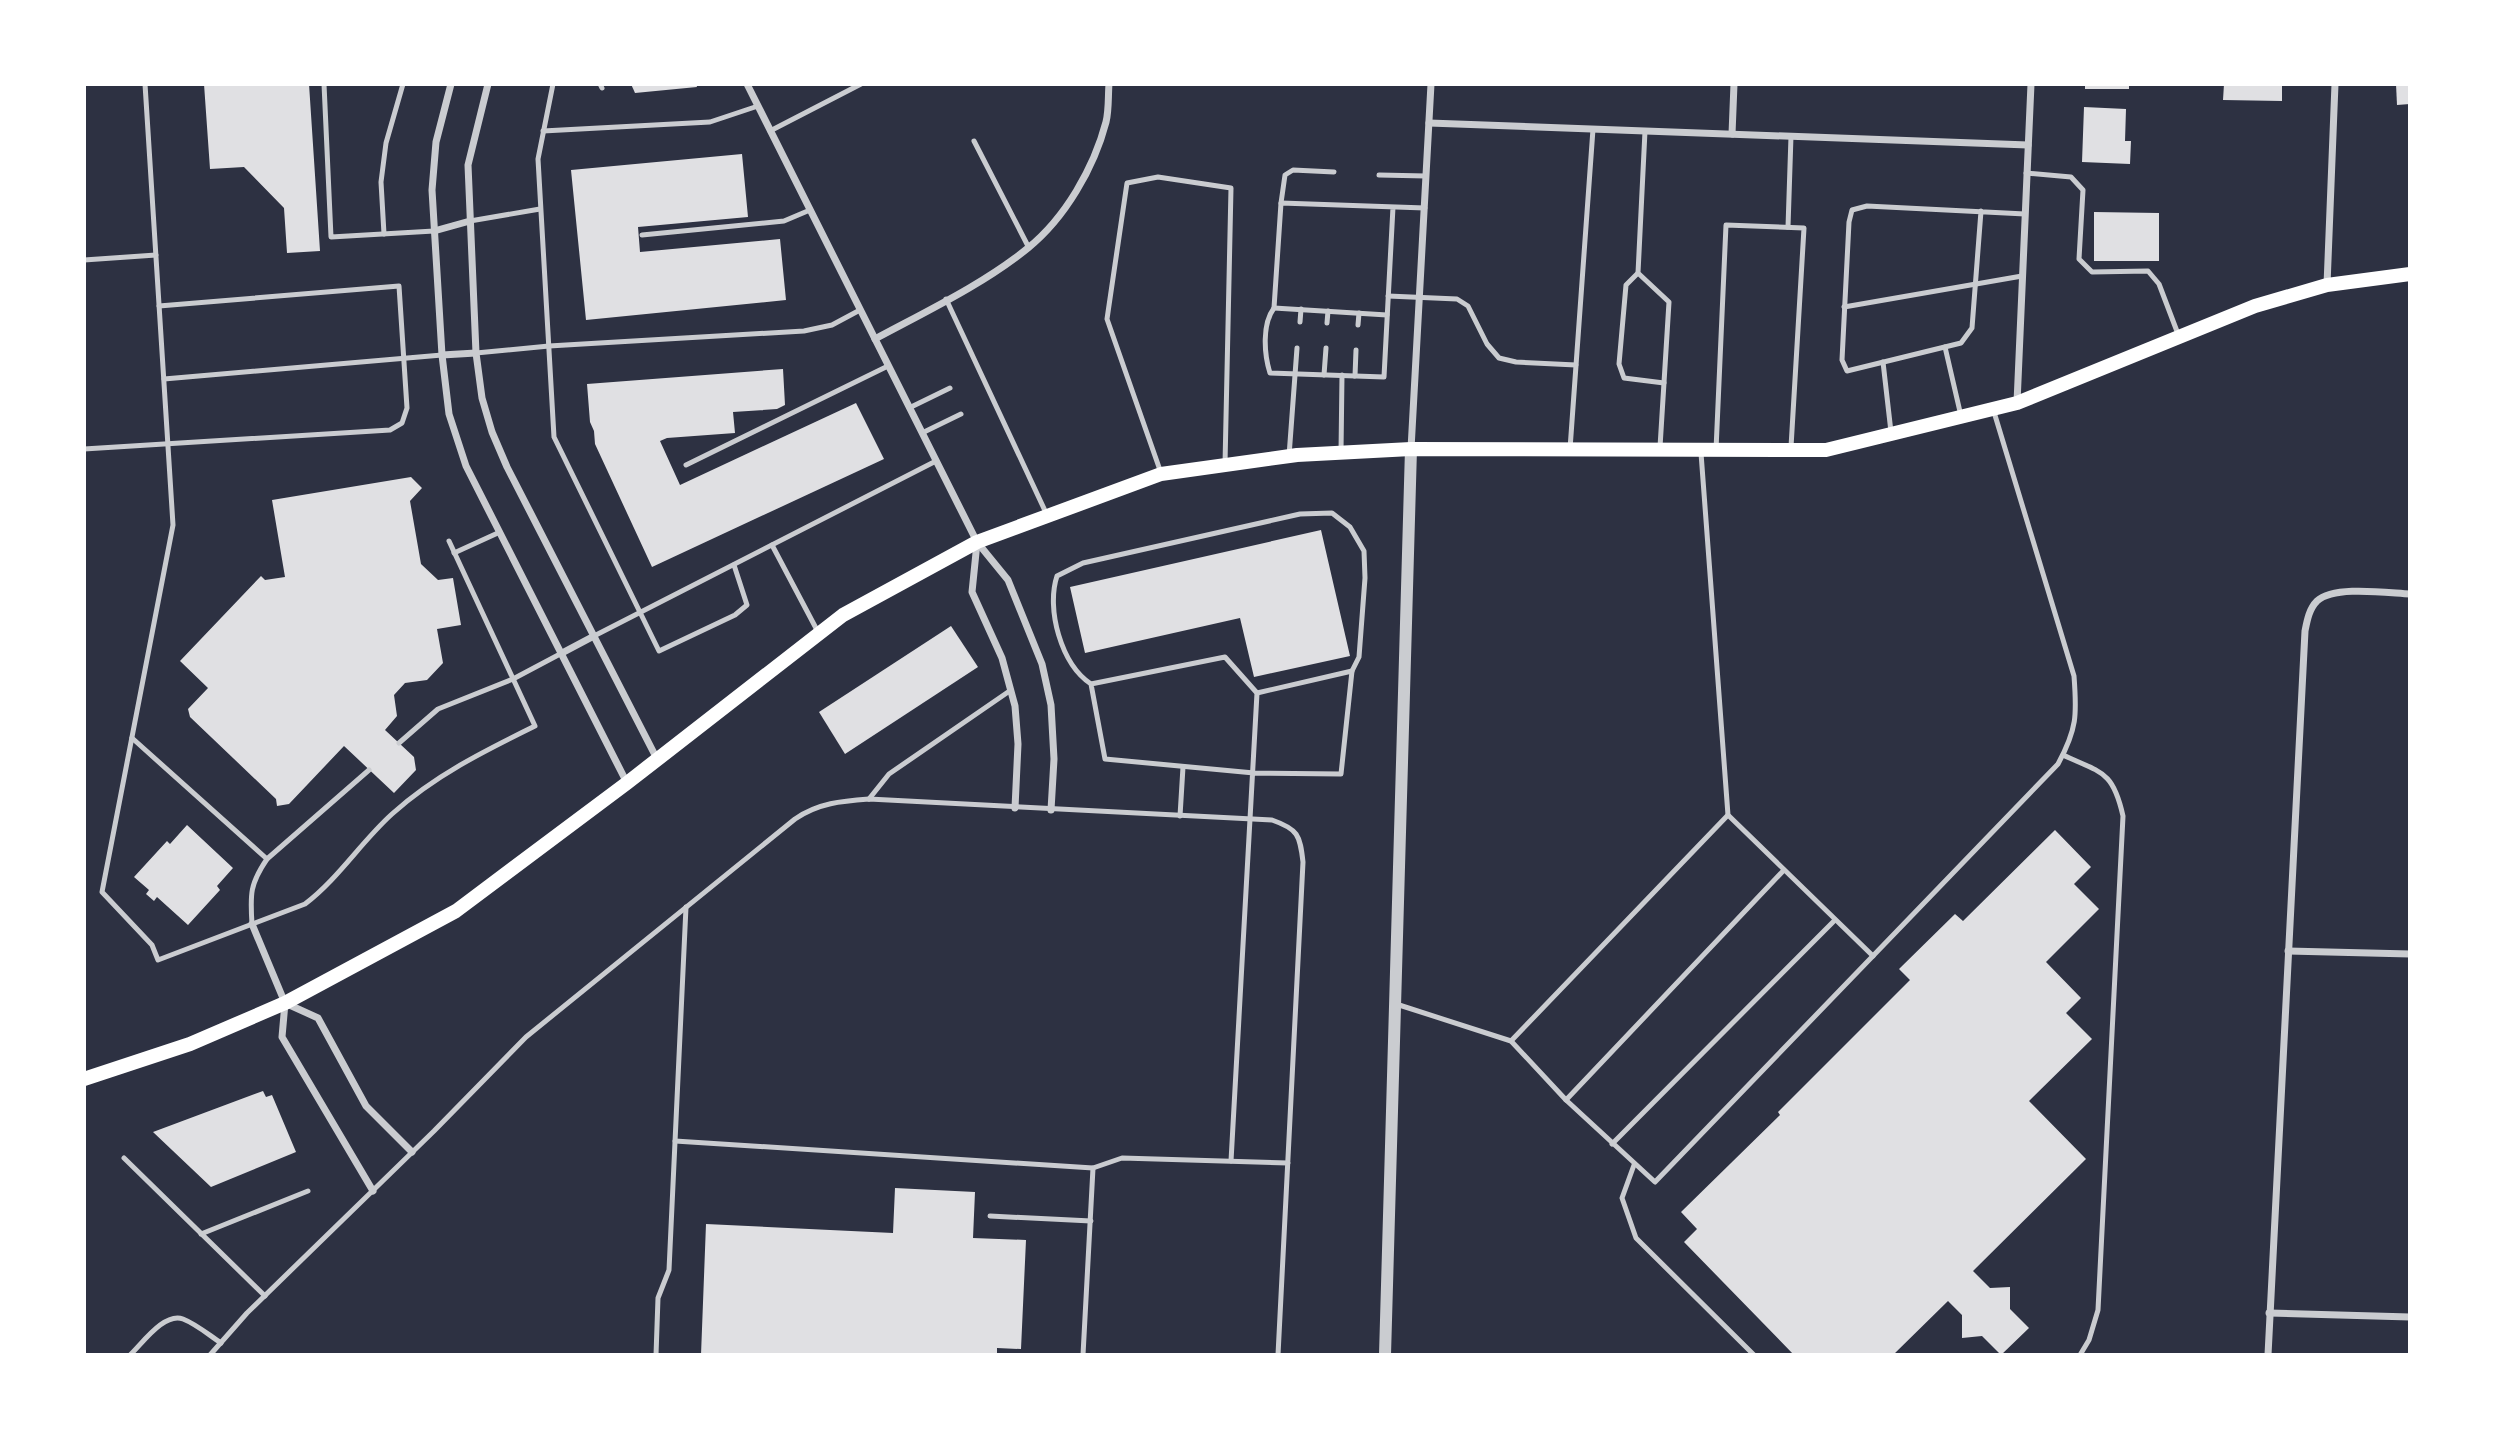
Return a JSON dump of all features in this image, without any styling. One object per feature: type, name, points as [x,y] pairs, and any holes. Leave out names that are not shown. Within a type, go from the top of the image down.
[{"type":"main road","points":[[84,1079],[190,1044],[285,1003],[456,911],[657,760],[843,614],[977,542],[1161,474],[1289,456],[1411,449],[1826,450],[2017,403],[2255,306],[2327,285],[2410,274]]},
{"type":"street","points":[[452,84],[436,142],[432,190],[442,355],[449,414],[466,466],[627,783]]},
{"type":"street","points":[[488,84],[468,166],[476,353],[482,398],[492,432],[508,467],[657,760]]},
{"type":"street","points":[[747,84],[977,542],[1008,580],[1042,664],[1051,705],[1054,759],[1051,810]]},
{"type":"street","points":[[875,339],[988,276],[1029,248],[1057,218],[1094,157],[1107,119],[1109,84]]},
{"type":"street","points":[[1385,1355],[1411,449],[1431,84]]},
{"type":"street","points":[[1732,134],[1734,84]]},
{"type":"street","points":[[2017,403],[2031,84]]},
{"type":"street","points":[[2327,285],[2335,84]]},
{"type":"street","points":[[1429,123],[2028,145]]},
{"type":"street","points":[[434,231],[470,220]]},
{"type":"street","points":[[442,355],[476,353]]},
{"type":"street","points":[[977,542],[972,592],[1002,658],[1015,706],[1018,744],[1014,808]]},
{"type":"street","points":[[2268,1355],[2308,614],[2318,600],[2329,594],[2410,594]]},
{"type":"street","points":[[562,653],[594,636]]},
{"type":"street","points":[[252,924],[285,1003],[282,1037],[373,1191]]},
{"type":"street","points":[[2288,951],[2410,954]]},
{"type":"street","points":[[285,1003],[317,1018],[366,1106],[412,1152]]},
{"type":"street","points":[[2269,1313],[2410,1317]]},
{"type":"lane","points":[[145,84],[173,525],[102,892],[152,944],[158,960],[304,904],[319,893],[392,814],[438,777],[535,726],[449,541]]},
{"type":"lane","points":[[324,84],[331,237],[434,231]]},
{"type":"lane","points":[[384,234],[381,182],[386,143],[403,84]]},
{"type":"lane","points":[[553,84],[538,159],[554,437],[659,651],[735,615],[747,605],[734,565]]},
{"type":"lane","points":[[770,131],[861,84]]},
{"type":"lane","points":[[543,131],[710,122],[758,106]]},
{"type":"lane","points":[[1570,449],[1593,129]]},
{"type":"lane","points":[[1645,131],[1638,273],[1626,285],[1619,364],[1623,378],[1664,383]]},
{"type":"lane","points":[[1788,227],[1791,136]]},
{"type":"lane","points":[[974,141],[1029,248]]},
{"type":"lane","points":[[1334,172],[1293,170],[1285,175],[1274,308],[1268,316],[1265,359],[1270,373],[1384,377],[1393,207]]},
{"type":"lane","points":[[2026,173],[2071,177],[2083,190],[2079,259],[2092,271],[2148,271],[2159,284],[2179,337]]},
{"type":"lane","points":[[1379,175],[1426,176]]},
{"type":"lane","points":[[1161,474],[1107,319],[1127,183],[1158,177],[1231,188],[1225,464]]},
{"type":"lane","points":[[1281,203],[1424,208]]},
{"type":"lane","points":[[1981,211],[1972,328],[1961,343],[1847,370],[1842,360],[1849,222],[1852,210],[1867,206],[1981,211],[2025,214]]},
{"type":"lane","points":[[470,220],[540,209]]},
{"type":"lane","points":[[642,236],[784,221],[810,210]]},
{"type":"lane","points":[[1716,450],[1726,225],[1804,228],[1791,450]]},
{"type":"lane","points":[[84,260],[156,255]]},
{"type":"lane","points":[[1638,273],[1669,302],[1660,450]]},
{"type":"lane","points":[[1844,307],[2022,276]]},
{"type":"lane","points":[[84,449],[390,430],[402,423],[407,408],[399,286],[159,306]]},
{"type":"lane","points":[[1388,296],[1457,299],[1468,306],[1487,345],[1499,358],[1517,362],[1576,365]]},
{"type":"lane","points":[[946,299],[1048,516]]},
{"type":"lane","points":[[1274,308],[1387,315]]},
{"type":"lane","points":[[1300,322],[1301,309]]},
{"type":"lane","points":[[476,353],[548,346],[804,331],[832,325],[860,310]]},
{"type":"lane","points":[[1327,323],[1328,311]]},
{"type":"lane","points":[[1358,325],[1359,313]]},
{"type":"lane","points":[[1945,347],[1961,417]]},
{"type":"lane","points":[[1289,456],[1297,348]]},
{"type":"lane","points":[[1324,375],[1326,348]]},
{"type":"lane","points":[[1355,376],[1356,351]]},
{"type":"lane","points":[[164,379],[442,355]]},
{"type":"lane","points":[[1883,362],[1891,434]]},
{"type":"lane","points":[[686,466],[888,366]]},
{"type":"lane","points":[[972,378],[981,373]]},
{"type":"lane","points":[[1342,375],[1342,453]]},
{"type":"lane","points":[[909,408],[950,388]]},
{"type":"lane","points":[[984,403],[993,399]]},
{"type":"lane","points":[[1395,1004],[1511,1041],[1566,1100],[1655,1182],[2058,764],[2072,739],[2077,708],[2074,676],[1993,409]]},
{"type":"lane","points":[[922,433],[961,414]]},
{"type":"lane","points":[[1700,450],[1728,815],[1873,956]]},
{"type":"lane","points":[[594,636],[936,461]]},
{"type":"lane","points":[[1091,684],[1105,759],[1254,773],[1341,774],[1352,671],[1359,657],[1365,578],[1363,551],[1350,527],[1332,513],[1300,513],[1083,563],[1057,576],[1052,599],[1066,658],[1080,677],[1091,684],[1225,657],[1257,693],[1254,773],[1231,1161]]},
{"type":"lane","points":[[454,553],[500,532]]},
{"type":"lane","points":[[772,545],[819,633]]},
{"type":"lane","points":[[399,743],[439,709],[513,679],[562,653]]},
{"type":"lane","points":[[1257,693],[1352,671]]},
{"type":"lane","points":[[869,799],[889,774],[1011,690]]},
{"type":"lane","points":[[132,738],[267,859]]},
{"type":"lane","points":[[2063,755],[2110,779],[2123,817],[2098,1310],[2089,1340],[2080,1355]]},
{"type":"lane","points":[[1180,816],[1183,767]]},
{"type":"lane","points":[[252,924],[250,894],[258,872],[267,859],[369,770]]},
{"type":"lane","points":[[210,1355],[265,1296],[526,1037],[809,809],[835,802],[869,799],[1272,820],[1295,830],[1301,842],[1303,862],[1278,1355]]},
{"type":"lane","points":[[1511,1041],[1728,815]]},
{"type":"lane","points":[[1566,1100],[1784,870]]},
{"type":"lane","points":[[656,1355],[658,1298],[668,1270],[686,907]]},
{"type":"lane","points":[[1612,1144],[1835,920]]},
{"type":"lane","points":[[675,1142],[1094,1168],[1122,1158],[1288,1163]]},
{"type":"lane","points":[[124,1158],[265,1296]]},
{"type":"lane","points":[[1634,1165],[1622,1198],[1636,1238],[1755,1355]]},
{"type":"lane","points":[[1083,1355],[1094,1168]]},
{"type":"lane","points":[[201,1234],[308,1191]]},
{"type":"lane","points":[[990,1216],[1091,1221]]},
{"type":"lane","points":[[130,1355],[164,1322],[174,1318],[182,1318],[221,1343]]},
{"type":"building","points":[[204,84],[309,84],[320,251],[287,253],[284,208],[244,167],[210,169]]},
{"type":"building","points":[[631,84],[696,84],[697,87],[635,93]]},
{"type":"building","points":[[2085,84],[2129,84],[2129,89],[2085,89]]},
{"type":"building","points":[[2224,84],[2282,84],[2282,101],[2223,100]]},
{"type":"building","points":[[2396,84],[2410,84],[2410,104],[2397,105]]},
{"type":"building","points":[[2084,107],[2126,109],[2125,141],[2131,141],[2130,164],[2082,162]]},
{"type":"building","points":[[742,154],[748,217],[638,227],[640,252],[780,239],[786,300],[586,320],[571,170]]},
{"type":"building","points":[[2094,212],[2159,213],[2159,261],[2094,261]]},
{"type":"building","points":[[783,369],[785,405],[777,409],[733,412],[735,433],[667,438],[660,441],[680,485],[856,403],[884,459],[652,567],[595,444],[587,384]]},
{"type":"building","points":[[411,477],[422,488],[410,501],[421,564],[438,580],[453,578],[461,625],[437,629],[443,663],[427,680],[405,683],[394,695],[397,716],[385,730],[414,757],[416,770],[394,793],[344,746],[289,804],[277,806],[276,799],[190,717],[188,709],[208,688],[180,661],[261,576],[265,580],[285,577],[272,500]]},
{"type":"building","points":[[1321,530],[1350,656],[1254,677],[1240,618],[1085,653],[1070,587]]},
{"type":"building","points":[[951,626],[978,667],[845,754],[819,712]]},
{"type":"building","points":[[187,825],[233,868],[217,886],[220,890],[188,925],[157,897],[154,901],[146,894],[149,890],[134,877],[167,841],[170,844]]},
{"type":"building","points":[[2055,830],[2091,867],[2074,884],[2099,909],[2046,962],[2081,998],[2066,1013],[2092,1039],[2029,1101],[2086,1159],[1973,1271],[1990,1288],[2010,1287],[2010,1309],[2029,1328],[2001,1355],[1982,1336],[1962,1338],[1962,1315],[1948,1301],[1893,1355],[1794,1355],[1684,1242],[1697,1229],[1681,1212],[1780,1115],[1778,1112],[1910,980],[1899,969],[1955,914],[1963,921]]},
{"type":"building","points":[[263,1091],[266,1097],[272,1095],[296,1152],[211,1187],[153,1132]]},
{"type":"building","points":[[895,1188],[975,1192],[973,1238],[1026,1240],[1021,1349],[997,1348],[997,1355],[701,1355],[706,1224],[893,1233]]}]
